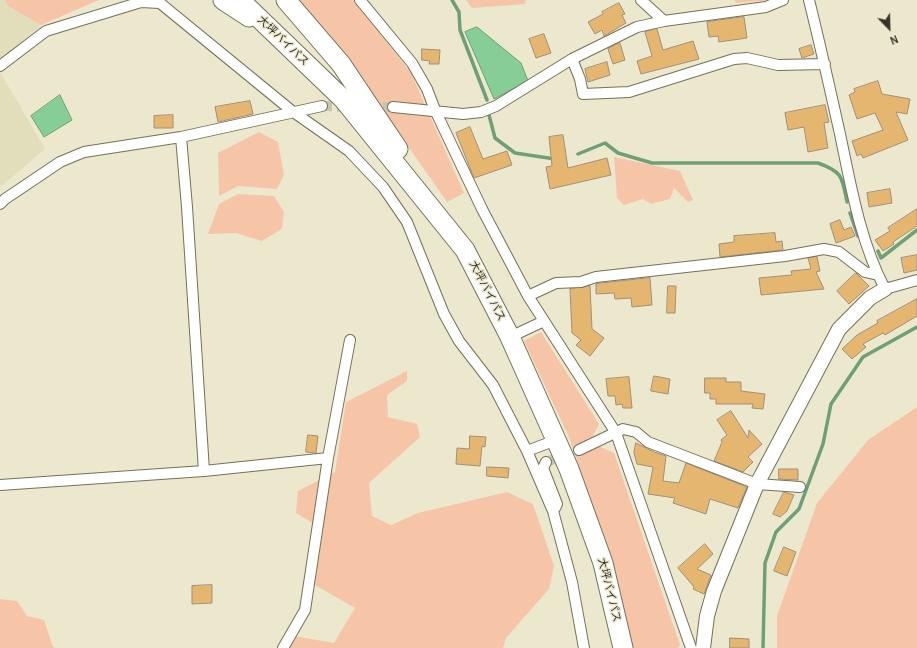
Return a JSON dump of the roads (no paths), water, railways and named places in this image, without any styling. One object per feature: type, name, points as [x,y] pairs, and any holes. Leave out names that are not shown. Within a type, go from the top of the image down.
[{"type":"highway","points":[[223,0],[282,39]]},
{"type":"highway","name":"大坪バイパス","points":[[240,0],[344,100],[465,250],[510,337],[569,469],[603,563],[623,648]]},
{"type":"highway","points":[[286,0],[341,64],[465,250]]},
{"type":"street","points":[[360,0],[412,63],[427,89],[434,110],[482,209],[528,296],[616,433],[659,551],[691,648]]},
{"type":"street","points":[[641,0],[664,21]]},
{"type":"street","points":[[393,107],[463,114],[481,112],[496,106],[572,59],[637,27],[664,21],[766,7],[783,0]]},
{"type":"street","points":[[809,0],[825,64],[854,203],[878,275],[885,289]]},
{"type":"street","points":[[0,66],[46,31],[141,2],[160,3],[292,111],[349,151],[383,187],[407,222],[444,314],[459,341],[493,386],[527,451],[553,511],[572,582],[584,648]]},
{"type":"street","points":[[572,59],[580,80],[583,94],[629,92],[734,59],[747,58],[778,66],[825,64]]},
{"type":"street","points":[[0,204],[5,199],[60,162],[84,152],[181,137],[292,111],[322,106]]},
{"type":"street","points":[[181,137],[204,470]]},
{"type":"street","points":[[528,296],[556,283],[581,282],[596,277],[785,256],[824,250],[839,252],[865,272],[878,275]]},
{"type":"street","points":[[703,648],[707,616],[714,591],[757,484],[838,329],[870,298],[885,289],[917,280]]},
{"type":"street","points":[[510,337],[544,321]]},
{"type":"street","points":[[283,648],[306,610],[328,458],[350,340]]},
{"type":"street","points":[[579,450],[623,429],[636,432],[648,442],[757,484],[800,487]]},
{"type":"street","points":[[527,451],[556,440]]},
{"type":"street","points":[[0,486],[204,470],[328,458]]},
{"type":"street","points":[[546,462],[543,468],[557,504],[553,511]]},
{"type":"waterway","points":[[452,0],[459,12],[460,30],[487,100]]},
{"type":"waterway","points":[[489,115],[495,138],[515,153],[555,159]]},
{"type":"waterway","points":[[578,154],[605,143],[618,153],[652,163],[818,163],[832,169],[840,176],[847,202]]},
{"type":"waterway","points":[[850,213],[858,236]]},
{"type":"waterway","points":[[878,251],[881,258],[917,230]]},
{"type":"waterway","points":[[763,648],[765,563],[776,532],[799,509],[823,444],[831,404],[863,357],[917,327]]},
{"type":"tunnel","points":[[322,106],[350,107]]},
{"type":"tunnel","points":[[368,107],[393,107]]},
{"type":"tunnel","points":[[546,462],[579,450]]}]
